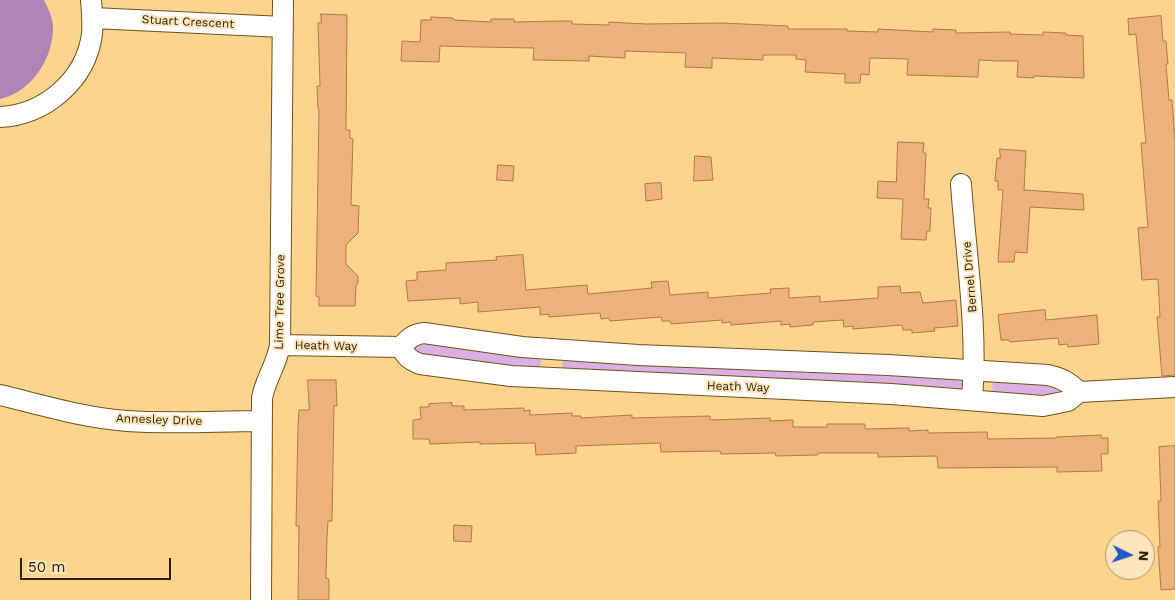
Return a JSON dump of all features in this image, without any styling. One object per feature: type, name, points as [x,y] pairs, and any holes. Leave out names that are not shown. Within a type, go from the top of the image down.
[{"type":"street","name":"Lime Tree Grove","points":[[261,600],[261,421],[263,392],[278,356],[280,345],[283,0]]},
{"type":"street","name":"Stuart Crescent","points":[[0,117],[29,112],[48,103],[64,90],[77,74],[86,56],[92,36],[92,9],[283,27]]},
{"type":"street","name":"Bernel Drive","points":[[961,184],[974,329],[975,371],[972,400]]},
{"type":"street","points":[[401,347],[409,338],[416,334],[424,333],[494,344],[552,350],[888,364],[1048,375],[1070,383],[1079,392]]},
{"type":"street","name":"Heath Way","points":[[280,345],[401,347],[405,356],[420,364],[485,374],[550,379],[832,391],[1043,406],[1068,401],[1079,392],[1175,388]]},
{"type":"street","points":[[550,379],[552,350]]},
{"type":"street","name":"Annesley Drive","points":[[0,395],[96,417],[126,421],[261,421]]},
{"type":"shaded area","points":[[0,0],[44,0],[51,15],[53,26],[50,50],[39,72],[22,89],[0,99]]},
{"type":"shaded area","points":[[418,341],[539,357],[541,360],[540,366],[532,369],[413,354],[412,345]]},
{"type":"shaded area","points":[[566,359],[960,377],[965,381],[963,387],[954,389],[563,369],[562,363]]},
{"type":"shaded area","points":[[996,380],[1062,386],[1064,393],[1059,397],[996,393],[993,391],[992,385]]},
{"type":"building","points":[[321,14],[347,15],[346,130],[350,130],[350,138],[353,139],[351,205],[359,206],[358,233],[346,245],[346,264],[358,276],[355,306],[319,306],[319,297],[316,296],[319,109],[317,86],[320,86],[318,23],[321,23]]},
{"type":"building","points":[[1161,16],[1163,41],[1166,41],[1169,100],[1172,100],[1175,140],[1175,375],[1162,376],[1157,317],[1160,317],[1158,279],[1142,280],[1138,228],[1148,227],[1141,143],[1146,143],[1136,34],[1129,35],[1128,19]]},
{"type":"building","points":[[431,17],[491,22],[491,19],[514,19],[514,22],[572,21],[572,24],[609,25],[609,22],[646,24],[721,23],[788,26],[788,29],[847,29],[847,31],[878,32],[878,29],[933,32],[933,29],[956,30],[956,33],[1010,32],[1010,34],[1043,35],[1043,32],[1066,33],[1066,35],[1083,36],[1084,78],[1017,77],[1018,61],[979,60],[978,77],[907,75],[908,59],[870,58],[869,75],[861,74],[860,83],[845,83],[845,74],[805,72],[806,60],[796,59],[796,55],[763,55],[763,60],[712,58],[712,68],[685,67],[686,53],[625,51],[625,58],[589,56],[589,61],[533,60],[534,48],[440,46],[439,62],[401,61],[402,41],[420,42],[421,20],[431,20]]},
{"type":"building","points":[[898,142],[924,143],[923,153],[926,153],[924,199],[929,199],[928,208],[931,208],[930,231],[927,231],[926,240],[901,239],[903,199],[877,198],[878,181],[896,182]]},
{"type":"building","points":[[1000,149],[1026,151],[1024,190],[1083,194],[1084,210],[1030,207],[1027,253],[1015,252],[1014,262],[998,262],[1003,190],[998,190],[998,181],[995,181],[997,158],[1000,158]]},
{"type":"building","points":[[695,156],[711,157],[713,180],[694,181]]},
{"type":"building","points":[[498,165],[514,166],[513,181],[497,180]]},
{"type":"building","points":[[661,183],[662,199],[646,201],[645,184]]},
{"type":"building","points":[[523,255],[526,290],[587,285],[588,294],[652,288],[651,282],[668,281],[670,295],[708,292],[708,298],[771,293],[770,289],[789,288],[789,298],[820,296],[820,302],[878,298],[878,287],[900,286],[901,293],[920,292],[923,303],[956,300],[958,326],[934,328],[935,331],[912,333],[912,330],[903,330],[902,325],[853,329],[853,326],[844,327],[843,320],[813,322],[813,325],[790,327],[790,324],[781,325],[781,321],[731,325],[731,322],[722,323],[722,320],[671,324],[670,321],[662,321],[661,317],[610,321],[609,318],[601,319],[600,313],[549,317],[549,314],[540,315],[540,307],[478,312],[478,302],[460,304],[460,298],[408,301],[406,281],[417,280],[417,272],[446,270],[446,263],[497,260],[496,257]]},
{"type":"building","points":[[1045,310],[1046,320],[1097,315],[1099,344],[1068,347],[1067,344],[1059,345],[1058,338],[1010,342],[1009,340],[1001,340],[998,315]]},
{"type":"building","points":[[308,380],[336,380],[337,406],[334,406],[332,521],[328,521],[327,538],[326,578],[329,579],[329,600],[298,600],[299,526],[296,526],[298,425],[299,410],[309,410]]},
{"type":"building","points":[[452,403],[452,406],[464,406],[464,410],[524,408],[524,411],[530,410],[530,415],[572,413],[572,416],[581,416],[581,418],[632,415],[632,418],[710,416],[710,420],[770,418],[770,421],[793,420],[793,427],[827,427],[827,424],[865,424],[865,429],[909,428],[909,431],[928,430],[928,433],[987,432],[988,439],[1101,435],[1101,438],[1108,438],[1108,454],[1101,454],[1102,471],[1057,472],[1057,467],[938,468],[937,456],[878,457],[878,453],[818,453],[818,455],[776,456],[775,453],[721,454],[720,451],[661,452],[660,443],[576,446],[576,453],[536,455],[535,443],[480,444],[480,442],[430,444],[429,439],[413,439],[413,420],[421,419],[420,407],[429,407],[429,404]]},
{"type":"building","points":[[1175,446],[1175,589],[1161,590],[1158,547],[1160,547],[1158,501],[1161,501],[1159,447]]},
{"type":"building","points":[[454,525],[472,526],[471,542],[454,541]]}]
